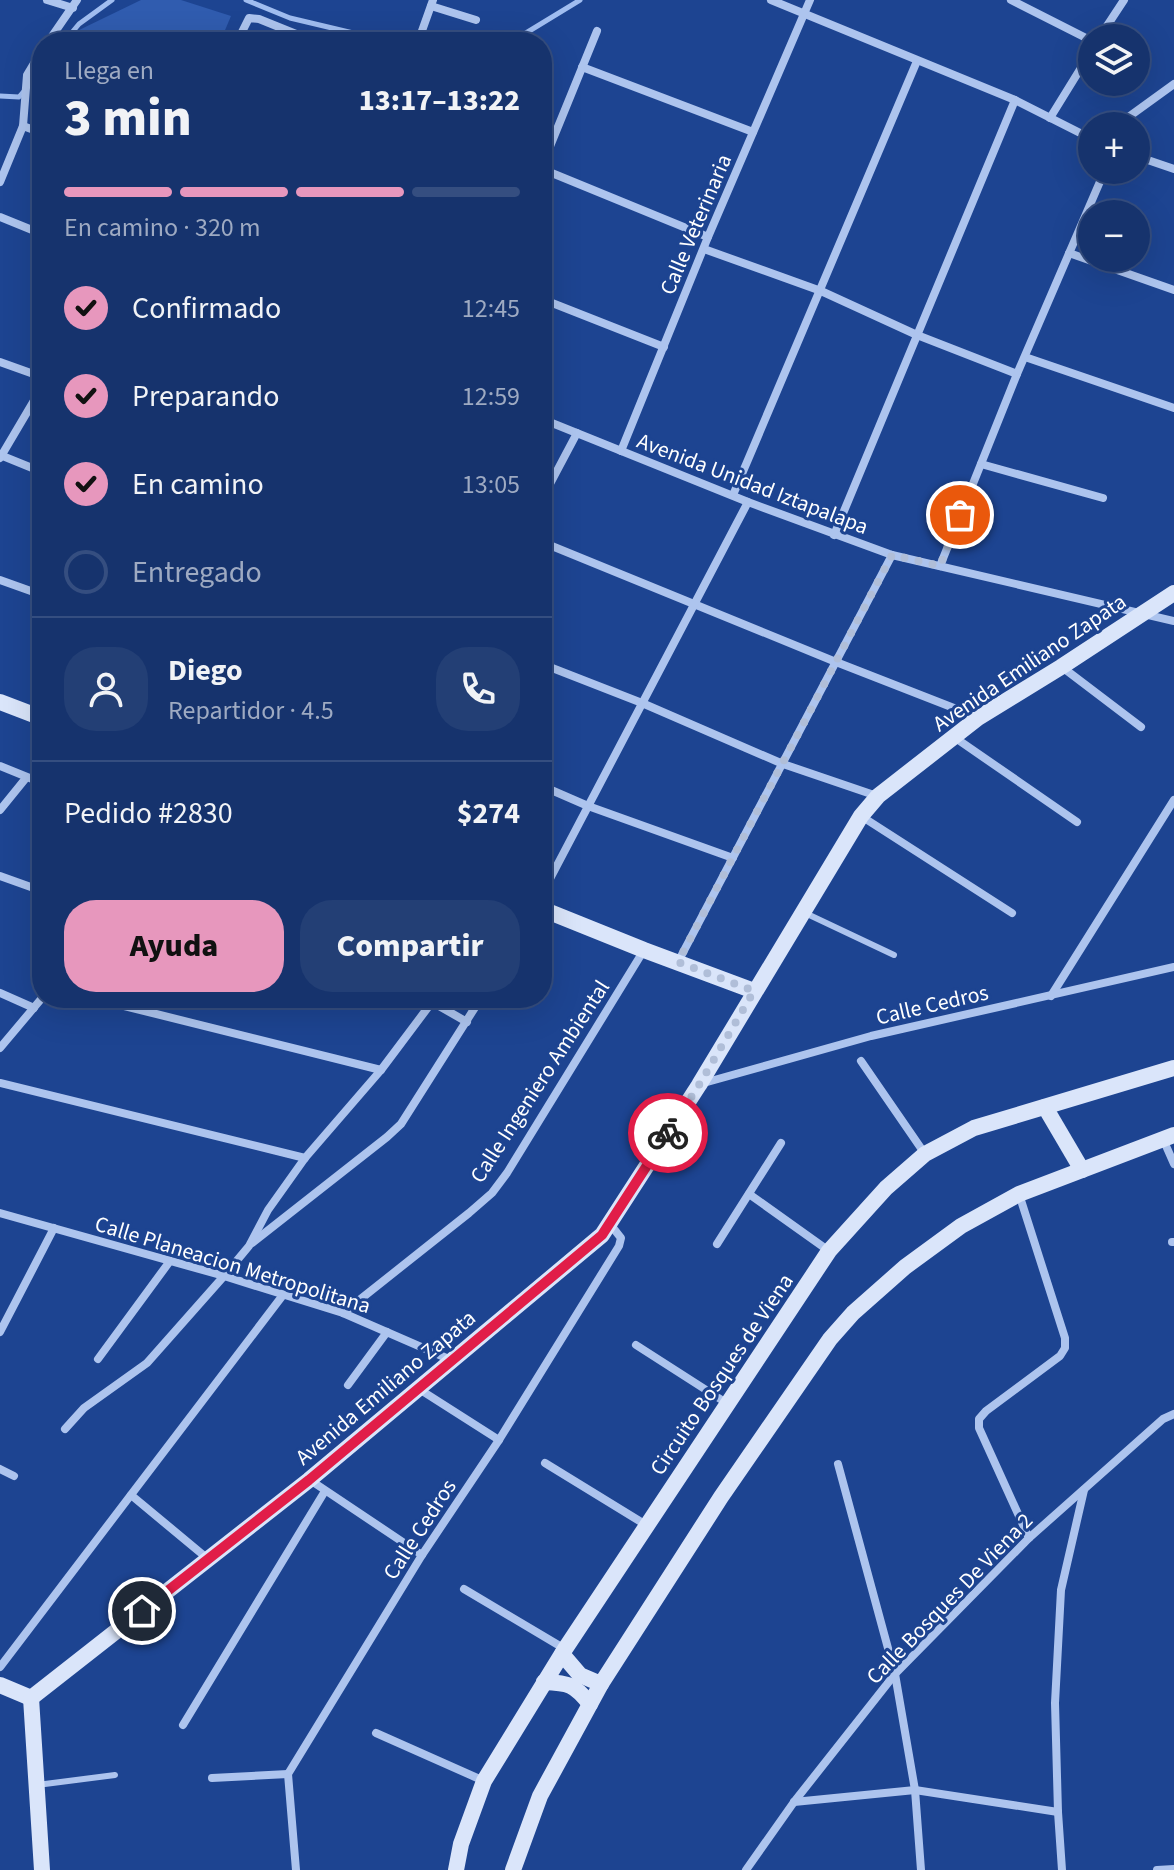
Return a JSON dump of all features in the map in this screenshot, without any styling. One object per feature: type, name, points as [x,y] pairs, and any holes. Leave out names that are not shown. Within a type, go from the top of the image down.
[{"type":"main road","name":"Avenida Emiliano Zapata","points":[[31,1698],[309,1480],[602,1235],[699,1085],[861,816],[878,796],[978,718],[1174,593]]},
{"type":"main road","points":[[0,702],[32,714]]},
{"type":"main road","points":[[552,913],[754,991]]},
{"type":"main road","name":"Circuito Bosques de Viena","points":[[456,1870],[461,1844],[484,1781],[563,1652],[829,1251],[886,1188],[925,1154],[974,1128],[1174,1068]]},
{"type":"main road","points":[[1045,1107],[1082,1170]]},
{"type":"main road","points":[[513,1870],[540,1796],[601,1684],[721,1497],[830,1339],[853,1313],[905,1267],[961,1226],[1019,1194],[1169,1137]]},
{"type":"main road","points":[[563,1652],[580,1675],[601,1684]]},
{"type":"main road","points":[[544,1682],[572,1685],[590,1704]]},
{"type":"main road","points":[[0,1685],[31,1698],[42,1870]]},
{"type":"street","points":[[47,0],[75,4],[55,32]]},
{"type":"street","points":[[771,0],[1015,100],[1078,132]]},
{"type":"street","name":"Calle Veterinaria","points":[[621,451],[708,237],[810,0]]},
{"type":"street","points":[[1011,0],[1078,34]]},
{"type":"street","points":[[1108,24],[1124,0]]},
{"type":"street","points":[[422,32],[432,3],[476,20]]},
{"type":"street","points":[[242,32],[249,18],[291,32]]},
{"type":"street","points":[[552,143],[597,31]]},
{"type":"street","points":[[733,495],[917,61]]},
{"type":"street","points":[[0,182],[23,126],[27,75],[32,67]]},
{"type":"street","points":[[582,67],[753,132]]},
{"type":"street","points":[[1050,118],[1078,73]]},
{"type":"street","points":[[1135,112],[1174,84]]},
{"type":"street","points":[[834,535],[1015,100]]},
{"type":"street","points":[[23,126],[32,129]]},
{"type":"street","points":[[1150,161],[1174,169]]},
{"type":"street","points":[[552,172],[708,237]]},
{"type":"street","points":[[940,566],[1017,374],[1099,184]]},
{"type":"street","points":[[0,217],[32,230]]},
{"type":"street","points":[[704,249],[821,291],[917,335],[1017,374]]},
{"type":"street","points":[[1069,253],[1174,290]]},
{"type":"street","points":[[552,303],[664,347]]},
{"type":"street","points":[[1025,357],[1174,408]]},
{"type":"street","points":[[0,362],[32,373]]},
{"type":"street","points":[[32,404],[0,457],[32,468]]},
{"type":"street","name":"Avenida Unidad Iztapalapa","points":[[552,423],[748,502],[892,555],[1174,621]]},
{"type":"street","points":[[552,480],[577,433]]},
{"type":"street","points":[[981,464],[1103,498]]},
{"type":"street","points":[[552,875],[748,502]]},
{"type":"street","points":[[552,546],[978,718]]},
{"type":"street","points":[[678,962],[892,555]]},
{"type":"street","points":[[0,580],[32,591]]},
{"type":"street","points":[[1061,667],[1141,727]]},
{"type":"street","points":[[552,668],[783,764],[878,796]]},
{"type":"street","points":[[954,737],[1077,822]]},
{"type":"street","points":[[0,766],[32,780]]},
{"type":"street","points":[[0,810],[26,778]]},
{"type":"street","points":[[552,790],[733,858]]},
{"type":"street","points":[[1051,996],[1174,800]]},
{"type":"street","points":[[861,816],[1012,913]]},
{"type":"street","points":[[0,876],[32,887]]},
{"type":"street","name":"Calle Ingeniero Ambiental","points":[[343,1313],[492,1193],[644,950]]},
{"type":"street","name":"Calle Cedros","points":[[699,1085],[871,1036],[1174,967]]},
{"type":"street","points":[[0,993],[32,1007]]},
{"type":"street","points":[[0,1048],[34,1008]]},
{"type":"street","points":[[132,1008],[381,1070]]},
{"type":"street","points":[[249,1246],[268,1210],[305,1158],[381,1070],[428,1008]]},
{"type":"street","points":[[446,1008],[467,1022]]},
{"type":"street","points":[[65,1429],[84,1408],[147,1363],[249,1246],[401,1124],[475,1008]]},
{"type":"street","points":[[861,1061],[925,1154]]},
{"type":"street","points":[[0,1083],[305,1158]]},
{"type":"street","points":[[1169,1137],[1174,1164]]},
{"type":"street","points":[[717,1244],[781,1143]]},
{"type":"street","points":[[749,1194],[829,1251]]},
{"type":"street","points":[[1019,1194],[1065,1338],[1065,1348],[1060,1356],[986,1411],[979,1419],[979,1428],[1029,1538]]},
{"type":"street","name":"Calle Planeacion Metropolitana","points":[[0,1213],[343,1313],[451,1360]]},
{"type":"street","name":"Calle Cedros","points":[[288,1774],[422,1555],[499,1440],[619,1246],[621,1238],[610,1224]]},
{"type":"street","points":[[0,1332],[54,1228]]},
{"type":"street","points":[[98,1359],[170,1261]]},
{"type":"street","points":[[0,1667],[283,1295]]},
{"type":"street","points":[[348,1385],[387,1332]]},
{"type":"street","points":[[636,1345],[728,1404]]},
{"type":"street","points":[[419,1389],[499,1440]]},
{"type":"street","name":"Calle Bosques De Viena 2","points":[[746,1870],[794,1802],[895,1674],[1029,1538],[1163,1419],[1174,1414]]},
{"type":"street","points":[[545,1463],[647,1525]]},
{"type":"street","points":[[838,1464],[895,1674],[915,1790],[921,1870]]},
{"type":"street","points":[[0,1469],[14,1476]]},
{"type":"street","points":[[309,1480],[422,1555]]},
{"type":"street","points":[[1062,1870],[1055,1703],[1061,1590],[1085,1489]]},
{"type":"street","points":[[183,1725],[325,1491]]},
{"type":"street","points":[[131,1495],[208,1559]]},
{"type":"street","points":[[464,1589],[563,1652]]},
{"type":"street","points":[[376,1733],[484,1781]]},
{"type":"street","points":[[212,1778],[288,1774],[296,1870]]},
{"type":"street","points":[[794,1802],[915,1790],[1058,1812]]},
{"type":"street","points":[[1157,1870],[1174,1869]]},
{"type":"lane","points":[[803,912],[894,955]]},
{"type":"lane","points":[[37,1785],[115,1775]]},
{"type":"shaded area","points":[[141,0],[181,0],[231,16],[224,32],[75,32]]},
{"type":"waterway","points":[[72,32],[112,0]]},
{"type":"waterway","points":[[246,0],[290,18],[349,32]]},
{"type":"waterway","points":[[528,32],[580,0]]},
{"type":"waterway","points":[[0,96],[19,97],[32,82]]},
{"type":"way so far","points":[[668,1133],[754,991],[678,962],[892,555],[940,566],[960,515]]},
{"type":"route","points":[[142,1611],[309,1480],[602,1235],[668,1133]]}]
